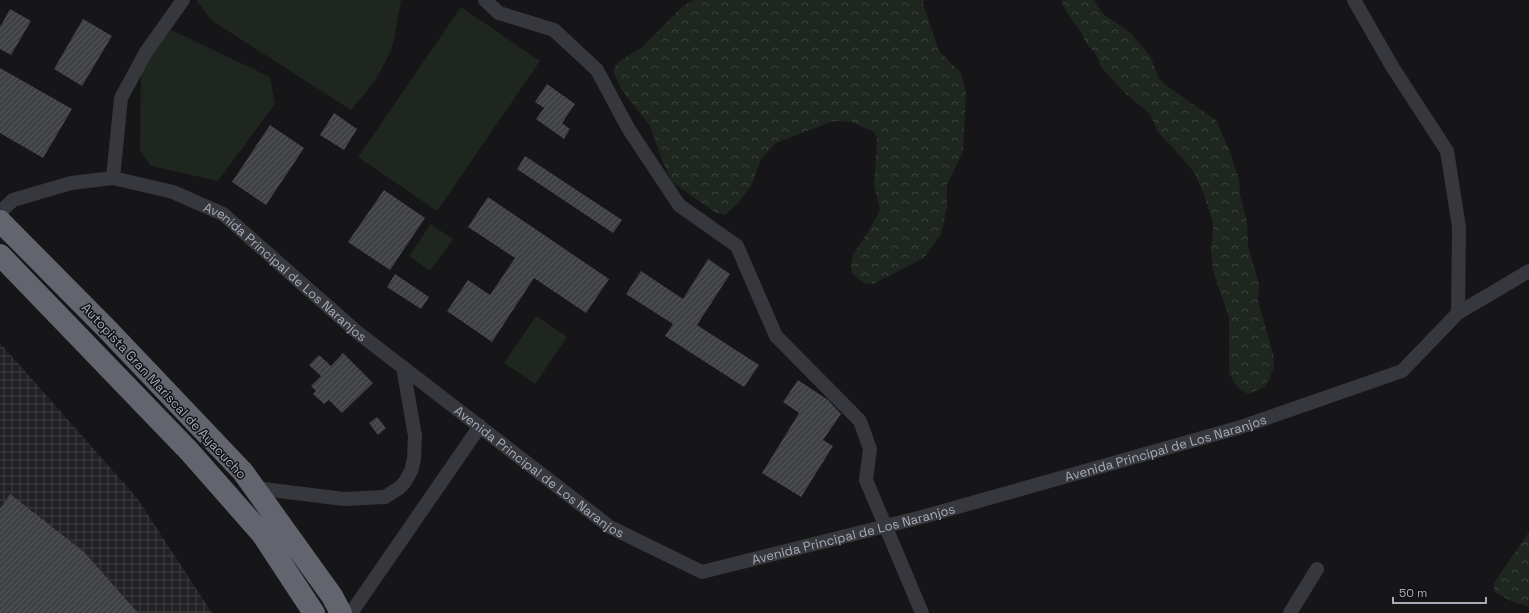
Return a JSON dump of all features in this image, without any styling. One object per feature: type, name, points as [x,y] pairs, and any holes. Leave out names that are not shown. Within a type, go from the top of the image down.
[{"type":"highway","name":"Autopista Gran Mariscal de Ayacucho","points":[[0,221],[106,328],[243,472],[336,605]]},
{"type":"highway","name":"Autopista Gran Mariscal de Ayacucho","points":[[0,254],[189,451],[262,534],[314,613]]},
{"type":"street","points":[[113,178],[121,98],[146,52],[183,0]]},
{"type":"street","points":[[485,0],[499,13],[554,30],[596,70],[628,128],[679,204],[737,246],[776,336],[860,421],[870,449],[866,480],[922,613]]},
{"type":"street","points":[[1354,0],[1393,68],[1447,151],[1459,227],[1458,313]]},
{"type":"street","name":"Avenida Principal de Los Naranjos","points":[[0,212],[13,200],[71,184],[113,178],[173,192],[223,214],[357,332],[610,527],[702,572],[885,527],[1241,427],[1402,371],[1458,313],[1529,271]]},
{"type":"street","points":[[255,488],[344,499],[386,497],[399,488],[405,482],[411,471],[414,459],[415,436],[403,367]]},
{"type":"street","points":[[351,613],[480,426]]},
{"type":"street","points":[[1290,613],[1317,569]]},
{"type":"shaded area","points":[[0,343],[137,498],[212,613],[0,613]]},
{"type":"green space","points":[[196,0],[401,0],[392,49],[375,81],[351,110],[211,20]]},
{"type":"green space","points":[[695,0],[924,0],[923,4],[939,51],[961,73],[966,93],[963,152],[947,185],[947,207],[941,234],[924,258],[873,284],[863,283],[852,273],[851,265],[853,254],[868,232],[880,210],[874,184],[877,139],[874,132],[851,122],[834,121],[776,143],[761,159],[752,184],[739,202],[725,215],[716,213],[672,182],[662,160],[650,126],[621,89],[613,71],[617,63],[641,48],[684,5]]},
{"type":"green space","points":[[1061,0],[1094,0],[1103,14],[1132,34],[1147,52],[1158,76],[1164,84],[1216,120],[1229,149],[1239,180],[1240,195],[1247,222],[1248,246],[1259,284],[1258,301],[1274,357],[1274,367],[1269,380],[1263,388],[1248,394],[1237,387],[1229,373],[1229,317],[1213,271],[1211,249],[1213,230],[1212,220],[1204,194],[1195,174],[1158,132],[1150,114],[1124,92],[1102,68],[1095,53],[1086,43],[1082,34],[1064,8]]},
{"type":"green space","points":[[461,7],[540,61],[437,211],[358,157]]},
{"type":"green space","points":[[167,28],[270,77],[275,104],[218,181],[151,166],[140,151],[141,67]]},
{"type":"green space","points":[[431,224],[453,239],[430,271],[409,256]]},
{"type":"green space","points":[[536,316],[567,337],[535,384],[504,363]]},
{"type":"green space","points":[[1529,532],[1529,607],[1511,601],[1494,592],[1494,583]]},
{"type":"building","points":[[10,9],[31,21],[11,55],[0,49],[0,27]]},
{"type":"building","points":[[83,19],[112,36],[82,86],[54,69]]},
{"type":"building","points":[[0,68],[72,109],[43,158],[0,133]]},
{"type":"building","points":[[547,84],[575,104],[562,123],[570,129],[564,139],[536,119],[544,108],[535,102]]},
{"type":"building","points":[[334,113],[357,129],[344,150],[320,135]]},
{"type":"building","points":[[270,125],[304,148],[266,205],[232,182]]},
{"type":"building","points":[[525,156],[622,220],[613,233],[517,169]]},
{"type":"building","points":[[384,190],[425,218],[390,270],[348,242]]},
{"type":"building","points":[[488,197],[609,279],[586,313],[534,278],[492,342],[447,311],[468,280],[490,295],[515,258],[468,227]]},
{"type":"building","points":[[708,259],[730,274],[697,325],[759,365],[744,387],[665,336],[673,324],[626,294],[641,271],[683,299]]},
{"type":"building","points":[[395,274],[429,297],[421,309],[387,287]]},
{"type":"building","points":[[343,353],[373,383],[342,413],[329,400],[324,404],[313,394],[316,391],[311,386],[321,376],[309,365],[319,355],[331,366]]},
{"type":"building","points":[[798,380],[828,400],[841,414],[823,440],[833,446],[801,497],[762,473],[799,413],[783,402]]},
{"type":"building","points":[[377,417],[386,428],[378,435],[369,423]]},
{"type":"building","points":[[10,494],[84,552],[138,613],[0,613],[0,509]]}]
